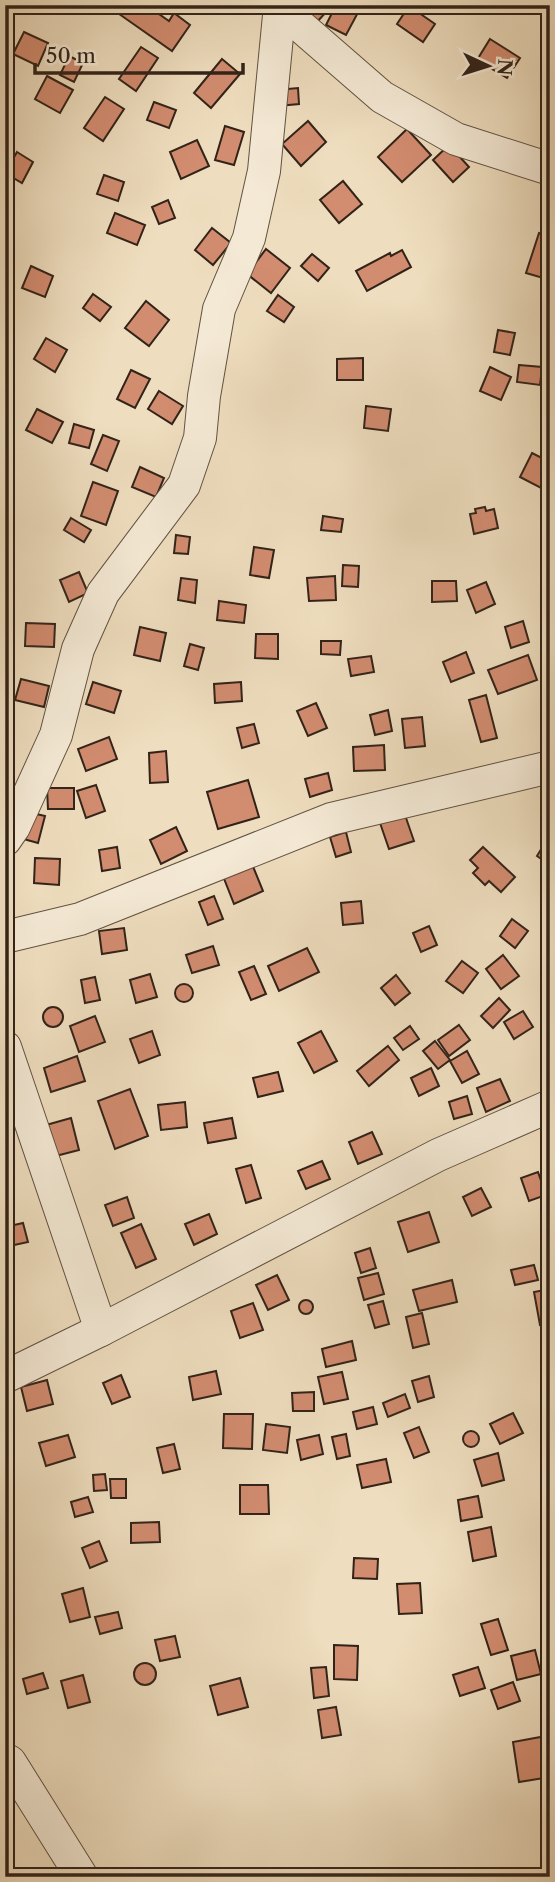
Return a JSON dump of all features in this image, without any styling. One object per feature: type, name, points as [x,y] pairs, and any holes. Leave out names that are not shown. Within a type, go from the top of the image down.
[{"type":"street","points":[[279,7],[382,97],[456,139],[550,169]]},
{"type":"street","points":[[5,840],[56,735],[78,649],[103,593],[184,485],[200,438],[204,396],[219,309],[249,238],[264,171],[279,7]]},
{"type":"street","points":[[5,937],[80,919],[331,819],[550,767]]},
{"type":"street","points":[[5,1047],[101,1330]]},
{"type":"street","points":[[5,1377],[438,1155],[550,1106]]},
{"type":"street","points":[[5,1759],[10,1762],[82,1877]]},
{"type":"building","points":[[114,5],[146,5],[169,21],[174,13],[190,25],[172,51],[112,9]]},
{"type":"building","points":[[296,5],[323,5],[328,10],[316,23]]},
{"type":"building","points":[[336,5],[362,5],[346,35],[326,25]]},
{"type":"building","points":[[409,6],[435,24],[423,42],[397,24]]},
{"type":"building","points":[[24,32],[48,43],[38,66],[13,54]]},
{"type":"building","points":[[490,39],[520,58],[507,78],[477,60]]},
{"type":"building","points":[[141,47],[158,58],[136,91],[119,79]]},
{"type":"building","points":[[69,56],[83,63],[74,82],[60,75]]},
{"type":"building","points":[[222,59],[240,74],[211,108],[194,93]]},
{"type":"building","points":[[47,76],[73,90],[60,113],[35,99]]},
{"type":"building","points":[[298,88],[299,104],[278,106],[277,90]]},
{"type":"building","points":[[105,97],[124,109],[103,141],[84,128]]},
{"type":"building","points":[[154,102],[176,110],[169,128],[147,120]]},
{"type":"building","points":[[308,121],[326,142],[301,166],[282,144]]},
{"type":"building","points":[[225,126],[244,132],[234,165],[215,160]]},
{"type":"building","points":[[407,129],[431,155],[402,182],[378,157]]},
{"type":"building","points":[[197,140],[209,166],[181,179],[170,152]]},
{"type":"building","points":[[449,145],[469,167],[453,182],[433,160]]},
{"type":"building","points":[[17,152],[33,162],[22,183],[5,173]]},
{"type":"building","points":[[104,175],[124,182],[118,201],[97,194]]},
{"type":"building","points":[[343,181],[362,204],[339,223],[320,200]]},
{"type":"building","points":[[168,200],[175,218],[159,224],[152,207]]},
{"type":"building","points":[[115,213],[145,225],[137,245],[107,233]]},
{"type":"building","points":[[212,228],[231,243],[213,265],[195,250]]},
{"type":"building","points":[[539,233],[550,237],[550,280],[526,273]]},
{"type":"building","points":[[266,249],[290,268],[271,293],[247,274]]},
{"type":"building","points":[[402,250],[411,267],[367,291],[356,271],[390,253],[391,256]]},
{"type":"building","points":[[312,254],[329,268],[318,281],[301,266]]},
{"type":"building","points":[[31,266],[53,276],[45,297],[22,288]]},
{"type":"building","points":[[5,286],[14,288],[12,310],[5,310]]},
{"type":"building","points":[[93,294],[111,307],[100,321],[83,308]]},
{"type":"building","points":[[278,295],[294,307],[284,322],[267,311]]},
{"type":"building","points":[[146,301],[169,320],[149,346],[125,328]]},
{"type":"building","points":[[498,330],[515,333],[510,355],[494,352]]},
{"type":"building","points":[[46,338],[67,350],[55,372],[34,359]]},
{"type":"building","points":[[363,358],[363,380],[337,380],[337,359]]},
{"type":"building","points":[[519,365],[542,367],[540,385],[517,382]]},
{"type":"building","points":[[490,367],[511,377],[501,400],[480,391]]},
{"type":"building","points":[[131,370],[150,379],[135,408],[117,399]]},
{"type":"building","points":[[159,391],[183,406],[172,424],[148,409]]},
{"type":"building","points":[[366,406],[391,409],[388,431],[364,428]]},
{"type":"building","points":[[37,409],[63,422],[52,443],[26,430]]},
{"type":"building","points":[[74,424],[94,430],[89,448],[69,443]]},
{"type":"building","points":[[103,435],[119,441],[107,471],[91,464]]},
{"type":"building","points":[[532,453],[550,462],[550,477],[543,489],[520,477]]},
{"type":"building","points":[[140,467],[164,478],[156,497],[132,487]]},
{"type":"building","points":[[93,482],[118,491],[106,525],[81,516]]},
{"type":"building","points":[[485,507],[486,511],[494,509],[498,528],[474,534],[470,514],[476,513],[475,509]]},
{"type":"building","points":[[323,516],[343,519],[341,532],[321,530]]},
{"type":"building","points":[[71,518],[91,530],[84,542],[64,530]]},
{"type":"building","points":[[176,535],[190,537],[188,554],[174,553]]},
{"type":"building","points":[[254,547],[274,550],[269,578],[250,575]]},
{"type":"building","points":[[343,565],[359,566],[358,587],[342,586]]},
{"type":"building","points":[[79,572],[88,593],[69,602],[60,580]]},
{"type":"building","points":[[335,576],[336,600],[309,601],[307,578]]},
{"type":"building","points":[[181,578],[197,580],[195,603],[178,600]]},
{"type":"building","points":[[432,581],[456,581],[457,601],[432,602]]},
{"type":"building","points":[[486,582],[495,604],[476,613],[467,590]]},
{"type":"building","points":[[5,597],[12,597],[14,635],[5,636]]},
{"type":"building","points":[[219,601],[246,605],[244,623],[217,620]]},
{"type":"building","points":[[523,621],[529,642],[511,648],[505,627]]},
{"type":"building","points":[[26,623],[55,624],[54,647],[25,646]]},
{"type":"building","points":[[140,627],[166,633],[160,661],[134,655]]},
{"type":"building","points":[[256,634],[278,634],[278,659],[255,658]]},
{"type":"building","points":[[321,641],[341,641],[340,655],[321,654]]},
{"type":"building","points":[[190,644],[204,648],[198,670],[184,666]]},
{"type":"building","points":[[466,652],[474,673],[451,682],[443,662]]},
{"type":"building","points":[[528,655],[537,680],[498,694],[488,670]]},
{"type":"building","points":[[371,656],[374,672],[351,676],[348,659]]},
{"type":"building","points":[[21,679],[49,686],[44,707],[15,700]]},
{"type":"building","points":[[93,682],[121,691],[114,713],[86,704]]},
{"type":"building","points":[[241,682],[242,701],[215,703],[214,684]]},
{"type":"building","points":[[486,695],[497,738],[481,742],[469,700]]},
{"type":"building","points":[[316,703],[327,728],[308,736],[297,711]]},
{"type":"building","points":[[388,710],[392,731],[375,735],[370,715]]},
{"type":"building","points":[[422,717],[425,746],[405,748],[402,719]]},
{"type":"building","points":[[254,724],[259,743],[242,748],[237,728]]},
{"type":"building","points":[[109,737],[117,759],[86,771],[78,749]]},
{"type":"building","points":[[12,743],[13,764],[5,765],[5,744]]},
{"type":"building","points":[[384,745],[385,770],[354,771],[353,747]]},
{"type":"building","points":[[166,751],[168,782],[150,783],[149,753]]},
{"type":"building","points":[[328,773],[332,790],[310,797],[305,779]]},
{"type":"building","points":[[248,780],[259,817],[218,829],[207,792]]},
{"type":"building","points":[[96,785],[105,811],[86,818],[77,791]]},
{"type":"building","points":[[47,788],[74,788],[74,809],[48,809]]},
{"type":"building","points":[[28,812],[45,816],[38,843],[20,838]]},
{"type":"building","points":[[405,815],[414,841],[389,849],[380,823]]},
{"type":"building","points":[[176,827],[187,851],[161,864],[150,840]]},
{"type":"building","points":[[346,832],[351,852],[336,857],[330,837]]},
{"type":"building","points":[[548,838],[550,839],[550,865],[537,856]]},
{"type":"building","points":[[117,847],[120,868],[102,871],[99,850]]},
{"type":"building","points":[[483,847],[515,877],[501,892],[489,881],[485,885],[473,873],[478,868],[470,860]]},
{"type":"building","points":[[35,858],[60,859],[59,885],[34,883]]},
{"type":"building","points":[[252,864],[263,891],[234,904],[223,876]]},
{"type":"building","points":[[214,896],[223,919],[208,925],[199,902]]},
{"type":"building","points":[[361,901],[363,923],[343,925],[341,903]]},
{"type":"building","points":[[512,919],[528,931],[515,948],[500,936]]},
{"type":"building","points":[[429,926],[437,945],[421,952],[413,933]]},
{"type":"building","points":[[124,928],[127,950],[102,954],[99,931]]},
{"type":"building","points":[[213,946],[219,965],[192,973],[186,955]]},
{"type":"building","points":[[307,948],[319,972],[279,991],[268,966]]},
{"type":"building","points":[[503,955],[519,976],[501,989],[486,969]]},
{"type":"building","points":[[462,961],[478,973],[463,993],[446,981]]},
{"type":"building","points":[[254,966],[266,994],[251,1000],[239,972]]},
{"type":"building","points":[[150,974],[157,997],[136,1003],[130,980]]},
{"type":"building","points":[[396,975],[410,993],[395,1005],[381,988]]},
{"type":"building","points":[[95,977],[100,1000],[85,1003],[81,980]]},
{"type":"building","points":[[180,984],[188,984],[193,993],[191,1000],[180,1002],[175,997],[175,989]]},
{"type":"building","points":[[499,998],[510,1010],[493,1028],[481,1016]]},
{"type":"building","points":[[53,1007],[60,1010],[63,1017],[60,1024],[53,1027],[46,1024],[43,1017],[46,1010]]},
{"type":"building","points":[[523,1011],[533,1027],[514,1039],[504,1022]]},
{"type":"building","points":[[95,1016],[105,1042],[79,1052],[70,1026]]},
{"type":"building","points":[[459,1025],[470,1040],[449,1056],[438,1040]]},
{"type":"building","points":[[410,1026],[419,1039],[403,1050],[394,1038]]},
{"type":"building","points":[[152,1031],[160,1055],[139,1063],[130,1039]]},
{"type":"building","points":[[321,1031],[337,1061],[314,1073],[298,1043]]},
{"type":"building","points":[[435,1041],[450,1060],[438,1069],[423,1051]]},
{"type":"building","points":[[388,1046],[399,1060],[369,1086],[357,1071]]},
{"type":"building","points":[[467,1051],[479,1074],[462,1083],[450,1061]]},
{"type":"building","points":[[77,1056],[85,1081],[51,1092],[44,1068]]},
{"type":"building","points":[[431,1068],[439,1086],[419,1096],[411,1078]]},
{"type":"building","points":[[278,1072],[283,1091],[258,1097],[253,1078]]},
{"type":"building","points":[[500,1079],[510,1101],[486,1112],[477,1088]]},
{"type":"building","points":[[130,1089],[148,1136],[115,1149],[98,1101]]},
{"type":"building","points":[[467,1096],[472,1114],[454,1119],[449,1102]]},
{"type":"building","points":[[185,1102],[187,1127],[161,1130],[158,1105]]},
{"type":"building","points":[[71,1118],[79,1150],[48,1158],[39,1127]]},
{"type":"building","points":[[232,1118],[236,1138],[208,1143],[204,1123]]},
{"type":"building","points":[[372,1132],[382,1154],[358,1164],[349,1142]]},
{"type":"building","points":[[322,1161],[330,1179],[306,1189],[298,1171]]},
{"type":"building","points":[[251,1165],[261,1198],[246,1203],[236,1169]]},
{"type":"building","points":[[538,1172],[546,1195],[529,1201],[521,1178]]},
{"type":"building","points":[[481,1188],[491,1207],[472,1216],[463,1197]]},
{"type":"building","points":[[127,1197],[134,1218],[113,1226],[105,1205]]},
{"type":"building","points":[[429,1212],[439,1242],[408,1252],[398,1222]]},
{"type":"building","points":[[209,1214],[217,1234],[194,1245],[185,1224]]},
{"type":"building","points":[[23,1223],[28,1242],[5,1247],[5,1227]]},
{"type":"building","points":[[141,1224],[156,1259],[136,1268],[121,1233]]},
{"type":"building","points":[[370,1248],[376,1268],[361,1273],[355,1253]]},
{"type":"building","points":[[534,1265],[538,1280],[515,1285],[511,1270]]},
{"type":"building","points":[[378,1273],[384,1294],[364,1300],[358,1278]]},
{"type":"building","points":[[277,1275],[289,1300],[268,1310],[256,1285]]},
{"type":"building","points":[[452,1280],[457,1302],[419,1311],[413,1290]]},
{"type":"building","points":[[550,1289],[550,1323],[540,1325],[534,1292]]},
{"type":"building","points":[[303,1300],[309,1300],[313,1307],[309,1314],[303,1314],[299,1310],[299,1304]]},
{"type":"building","points":[[383,1301],[389,1324],[375,1328],[368,1305]]},
{"type":"building","points":[[253,1303],[263,1330],[240,1338],[231,1311]]},
{"type":"building","points":[[422,1313],[429,1344],[413,1348],[406,1317]]},
{"type":"building","points":[[352,1341],[356,1360],[326,1367],[322,1349]]},
{"type":"building","points":[[550,1362],[550,1383],[543,1384],[541,1363]]},
{"type":"building","points":[[216,1371],[221,1394],[193,1400],[189,1377]]},
{"type":"building","points":[[342,1372],[348,1399],[324,1404],[318,1377]]},
{"type":"building","points":[[121,1375],[130,1397],[112,1404],[103,1383]]},
{"type":"building","points":[[429,1376],[434,1397],[418,1402],[412,1381]]},
{"type":"building","points":[[47,1380],[53,1404],[27,1411],[21,1387]]},
{"type":"building","points":[[314,1392],[314,1411],[293,1411],[292,1393]]},
{"type":"building","points":[[405,1394],[410,1408],[388,1417],[383,1403]]},
{"type":"building","points":[[373,1407],[377,1424],[357,1429],[353,1412]]},
{"type":"building","points":[[513,1413],[523,1433],[500,1444],[490,1424]]},
{"type":"building","points":[[224,1414],[253,1414],[252,1449],[223,1448]]},
{"type":"building","points":[[266,1424],[290,1427],[287,1453],[263,1450]]},
{"type":"building","points":[[419,1427],[429,1452],[414,1458],[404,1433]]},
{"type":"building","points":[[468,1431],[474,1431],[479,1439],[477,1445],[468,1447],[463,1442],[463,1436]]},
{"type":"building","points":[[346,1434],[350,1456],[337,1459],[332,1437]]},
{"type":"building","points":[[68,1435],[75,1457],[46,1466],[39,1443]]},
{"type":"building","points":[[319,1435],[323,1454],[301,1460],[297,1440]]},
{"type":"building","points":[[174,1444],[180,1469],[163,1473],[157,1448]]},
{"type":"building","points":[[498,1453],[504,1480],[482,1486],[474,1460]]},
{"type":"building","points":[[386,1459],[391,1482],[362,1488],[357,1465]]},
{"type":"building","points":[[105,1474],[107,1490],[94,1491],[93,1475]]},
{"type":"building","points":[[110,1479],[126,1479],[126,1498],[111,1498]]},
{"type":"building","points":[[240,1485],[268,1485],[269,1514],[240,1514]]},
{"type":"building","points":[[478,1496],[482,1517],[461,1521],[458,1500]]},
{"type":"building","points":[[88,1497],[93,1512],[75,1517],[71,1502]]},
{"type":"building","points":[[159,1522],[160,1542],[131,1543],[131,1523]]},
{"type":"building","points":[[491,1527],[496,1556],[473,1561],[468,1532]]},
{"type":"building","points":[[99,1541],[107,1561],[90,1568],[82,1548]]},
{"type":"building","points":[[354,1558],[378,1559],[377,1579],[353,1578]]},
{"type":"building","points":[[420,1583],[422,1613],[399,1614],[397,1584]]},
{"type":"building","points":[[83,1588],[90,1617],[70,1622],[62,1594]]},
{"type":"building","points":[[118,1612],[122,1628],[100,1634],[95,1617]]},
{"type":"building","points":[[498,1619],[508,1650],[491,1655],[481,1624]]},
{"type":"building","points":[[175,1636],[180,1657],[160,1661],[155,1640]]},
{"type":"building","points":[[334,1645],[358,1646],[357,1680],[334,1679]]},
{"type":"building","points":[[535,1650],[541,1674],[517,1680],[511,1656]]},
{"type":"building","points":[[145,1663],[153,1666],[156,1674],[153,1682],[145,1685],[137,1682],[134,1674],[137,1666]]},
{"type":"building","points":[[326,1667],[329,1696],[314,1698],[311,1668]]},
{"type":"building","points":[[478,1667],[485,1688],[460,1696],[453,1675]]},
{"type":"building","points":[[43,1673],[48,1688],[27,1694],[23,1679]]},
{"type":"building","points":[[83,1675],[90,1702],[68,1708],[61,1681]]},
{"type":"building","points":[[240,1678],[248,1707],[218,1715],[210,1686]]},
{"type":"building","points":[[513,1682],[520,1701],[498,1709],[491,1690]]},
{"type":"building","points":[[336,1707],[341,1735],[322,1738],[318,1710]]},
{"type":"building","points":[[546,1736],[550,1777],[519,1782],[513,1742]]}]
